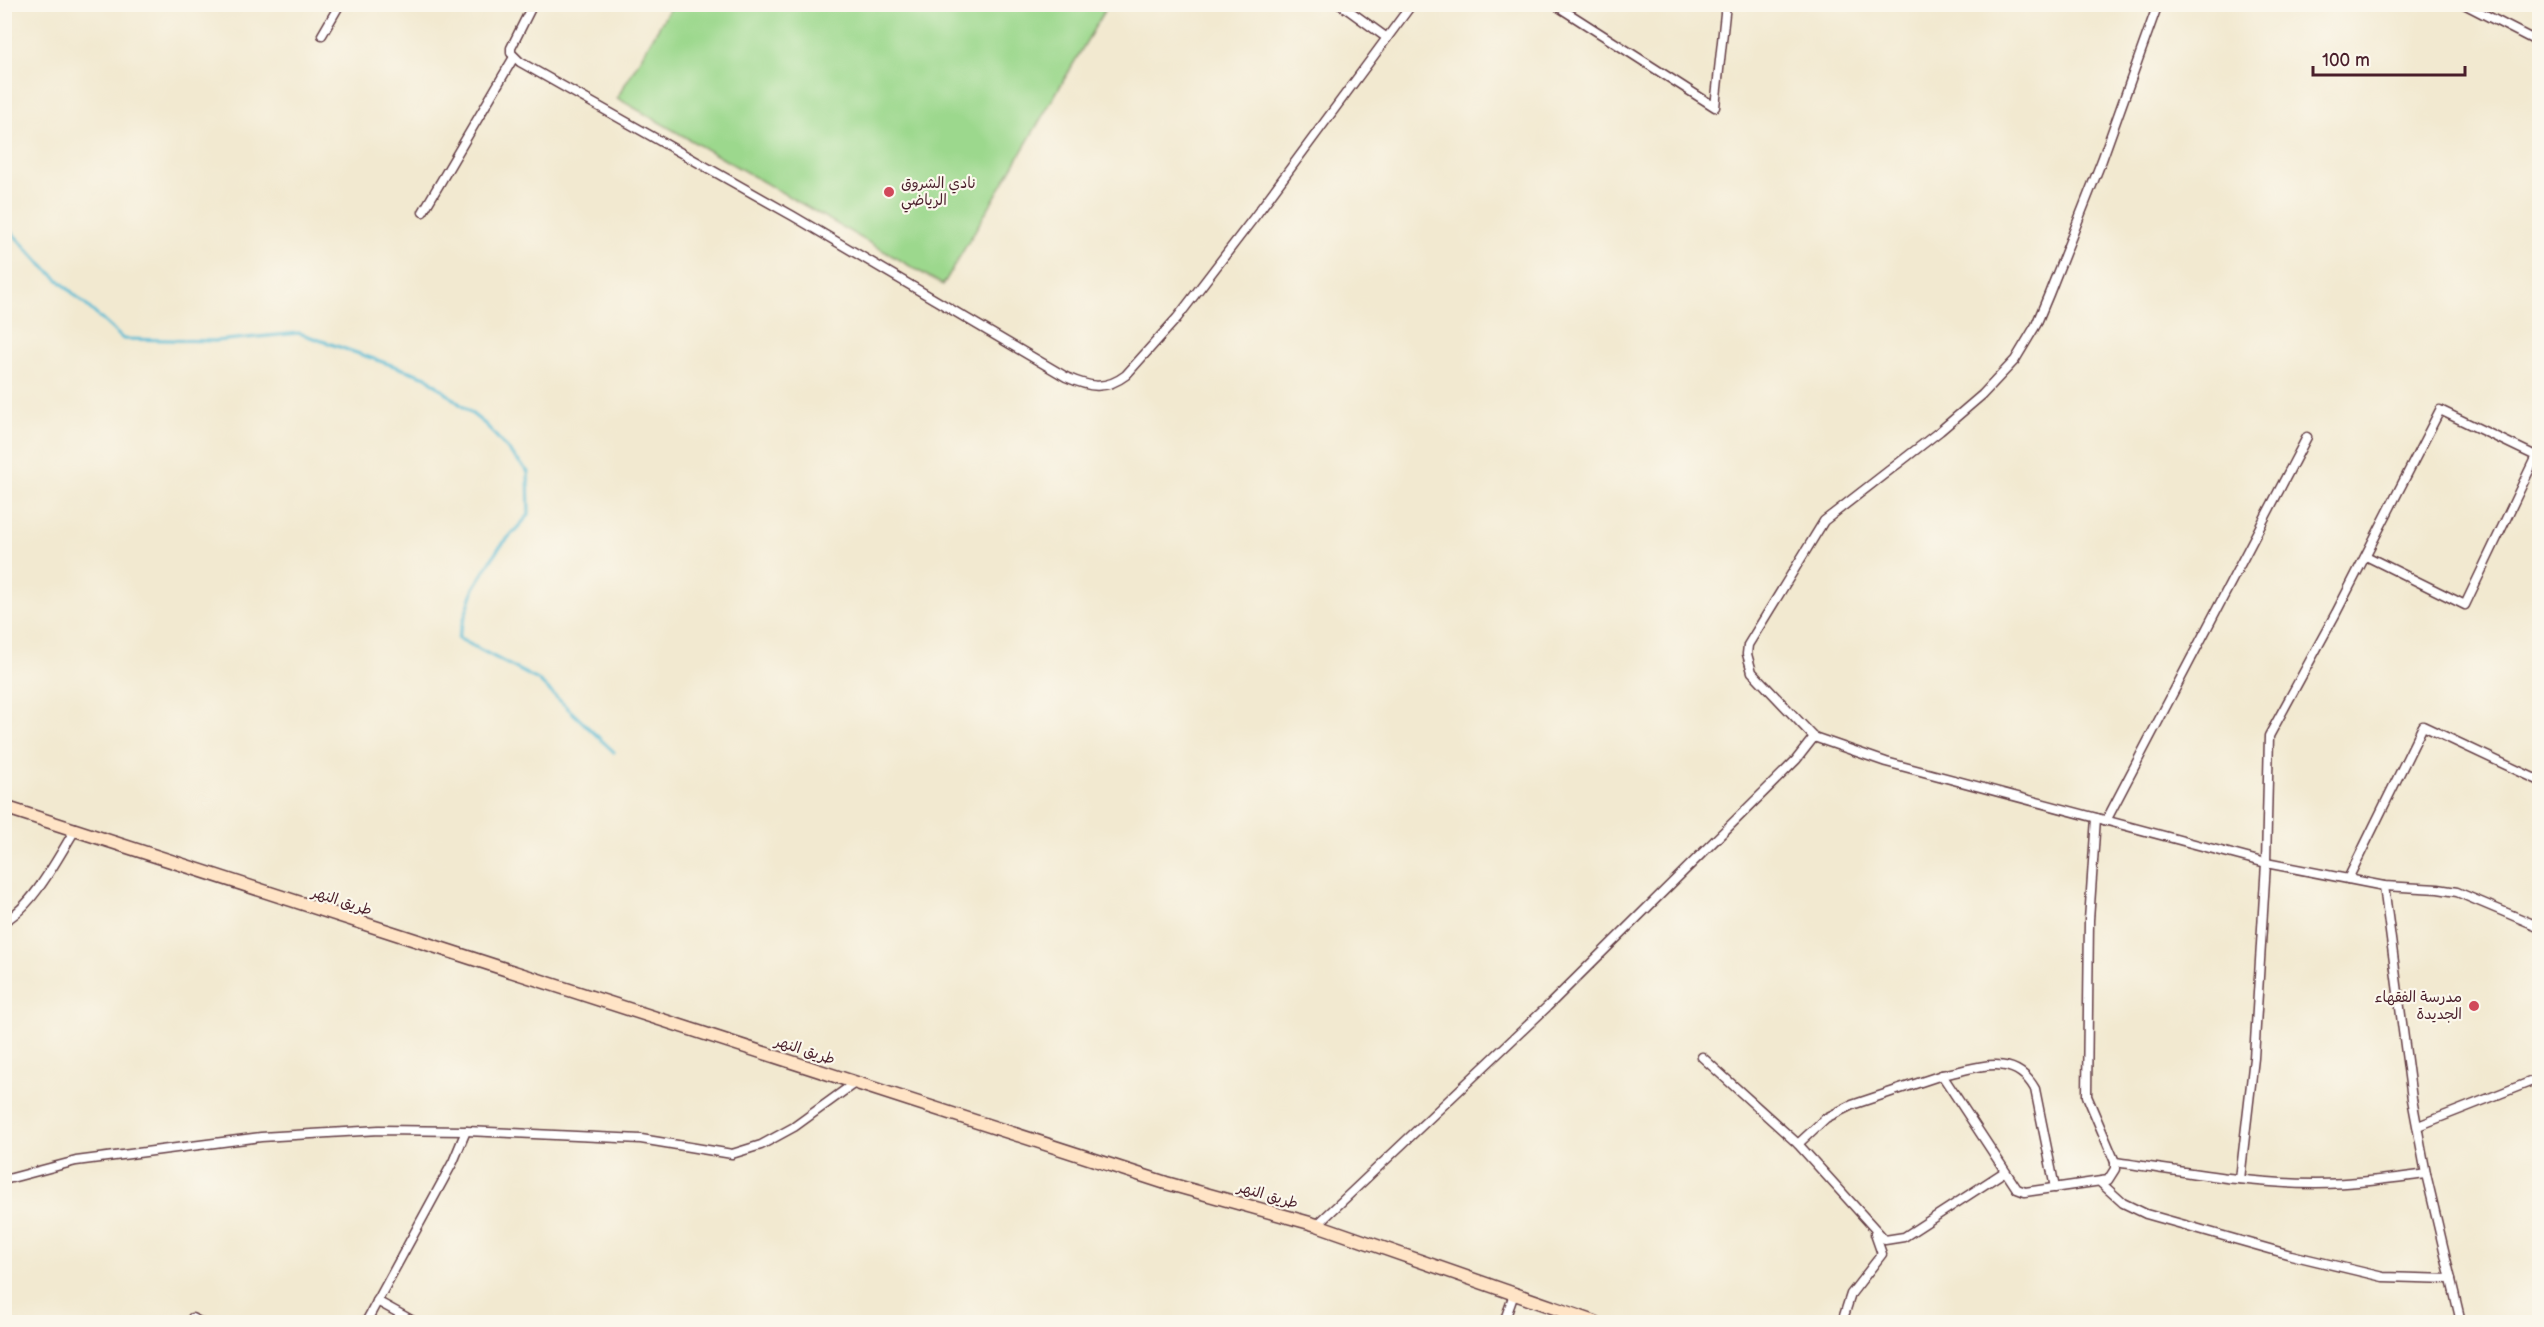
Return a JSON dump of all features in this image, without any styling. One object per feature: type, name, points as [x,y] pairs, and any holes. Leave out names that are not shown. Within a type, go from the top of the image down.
[{"type":"main road","name":"طريق النهر","points":[[4,807],[1166,1183],[1317,1225],[1595,1323]]},
{"type":"street","points":[[322,35],[340,4]]},
{"type":"street","points":[[533,4],[512,41],[511,53],[514,57],[793,216],[1066,377],[1094,387],[1116,383],[1126,375],[1177,318],[1412,4]]},
{"type":"street","points":[[1340,4],[1387,38]]},
{"type":"street","points":[[1554,4],[1715,107],[1726,4]]},
{"type":"street","points":[[2158,4],[2102,160],[2036,325],[2015,360],[2003,375],[1948,424],[1824,521],[1748,645],[1749,663],[1758,680],[1814,737],[1886,762],[2266,863],[2384,886],[2457,892],[2540,927]]},
{"type":"street","points":[[2464,4],[2540,43]]},
{"type":"street","points":[[423,212],[514,57]]},
{"type":"street","points":[[2240,1179],[2254,1058],[2266,863],[2269,736],[2366,556],[2440,410],[2538,457],[2465,605],[2366,556]]},
{"type":"street","points":[[2106,821],[2307,437]]},
{"type":"street","points":[[2348,879],[2423,726],[2540,781]]},
{"type":"street","points":[[1317,1225],[1547,1007],[1796,759],[1814,737]]},
{"type":"street","points":[[1942,1075],[2017,1189],[2025,1191],[2101,1183],[2112,1176],[2115,1162],[2087,1096],[2089,920],[2096,818]]},
{"type":"street","points":[[4,921],[16,913],[47,875],[75,830]]},
{"type":"street","points":[[2384,886],[2412,1099],[2426,1174],[2461,1323]]},
{"type":"street","points":[[1702,1057],[1798,1144],[1885,1240],[1896,1240],[2004,1172]]},
{"type":"street","points":[[1798,1144],[1826,1118],[1852,1105],[1942,1075],[2001,1064],[2014,1067],[2030,1079],[2035,1089],[2055,1188]]},
{"type":"street","points":[[2418,1126],[2540,1078]]},
{"type":"street","points":[[4,1180],[76,1161],[261,1137],[380,1130],[466,1131],[641,1139],[732,1154],[761,1145],[794,1127],[856,1083]]},
{"type":"street","points":[[366,1323],[453,1162],[466,1131]]},
{"type":"street","points":[[2115,1162],[2240,1179],[2314,1184],[2368,1182],[2426,1174]]},
{"type":"street","points":[[2101,1183],[2123,1203],[2140,1212],[2291,1255],[2383,1277],[2451,1280]]},
{"type":"street","points":[[1842,1323],[1851,1294],[1882,1254],[1873,1229]]},
{"type":"street","points":[[1504,1323],[1514,1294]]},
{"type":"street","points":[[377,1301],[415,1323]]},
{"type":"street","points":[[192,1318],[200,1323]]},
{"type":"green space","name":"نادي الشروق الرياضي","points":[[672,5],[1108,5],[943,285],[617,98]]},
{"type":"waterway","points":[[4,224],[39,262],[123,339],[215,341],[299,333],[426,377],[486,425],[528,472],[529,515],[498,549],[474,588],[458,638],[538,680],[614,752]]},
{"type":"place","name":"نادي الشروق الرياضي","points":[[889,192]]},
{"type":"place","name":"مدرسة الفقهاء الجديدة","points":[[2474,1006]]}]
